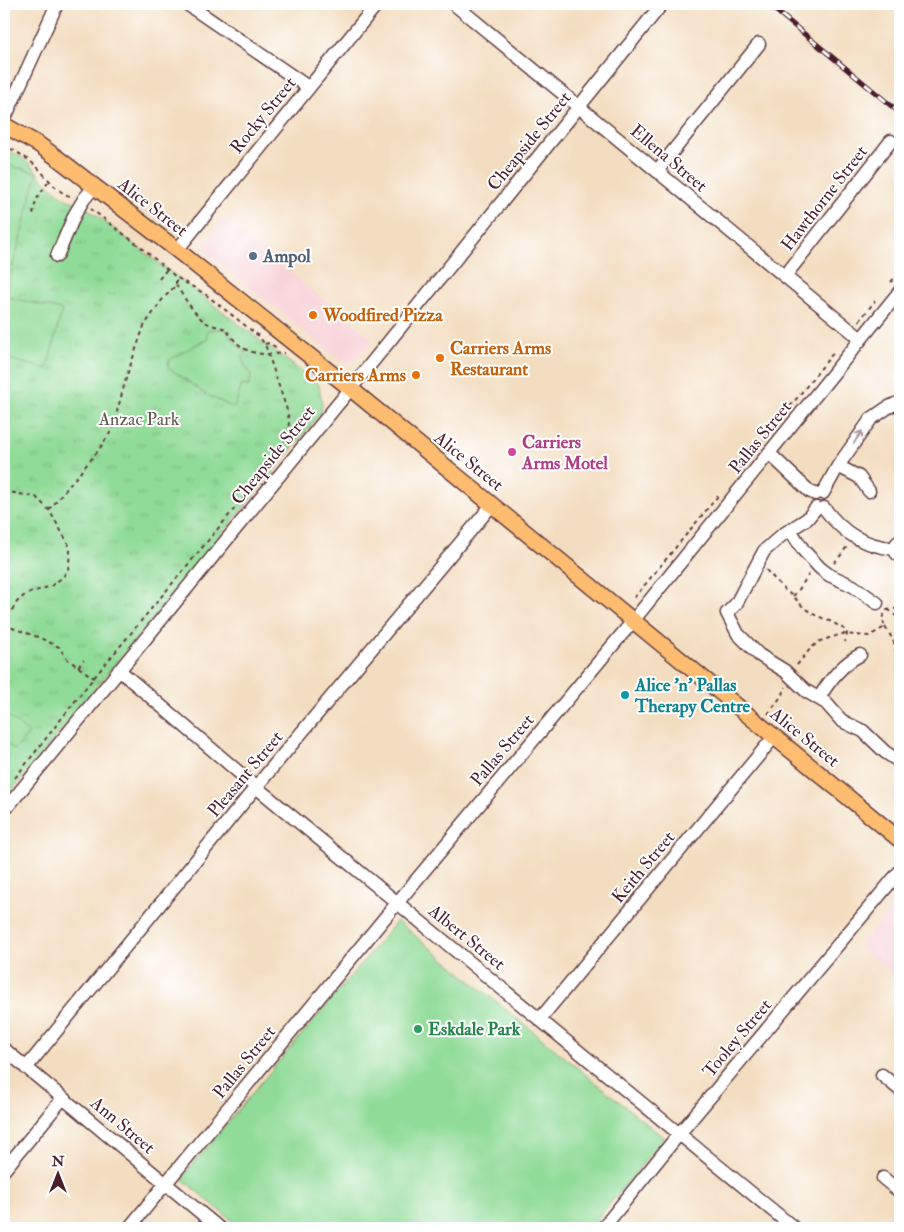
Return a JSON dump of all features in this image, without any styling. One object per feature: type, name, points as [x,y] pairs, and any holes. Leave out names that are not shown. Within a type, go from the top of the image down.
[{"type":"main road","name":"Alice Street","points":[[4,125],[38,144],[177,250],[492,504],[900,840]]},
{"type":"street","points":[[4,120],[57,4]]},
{"type":"street","points":[[187,4],[308,87]]},
{"type":"street","name":"Rocky Street","points":[[177,250],[377,4]]},
{"type":"street","name":"Ellena Street","points":[[454,4],[861,339]]},
{"type":"street","name":"Cheapside Street","points":[[4,811],[662,4]]},
{"type":"street","points":[[657,171],[759,44]]},
{"type":"street","name":"Hawthorne Street","points":[[785,276],[891,142]]},
{"type":"street","points":[[57,256],[75,214],[95,186]]},
{"type":"street","name":"Pallas Street","points":[[129,1228],[633,621],[900,291]]},
{"type":"street","points":[[898,548],[879,547],[855,537],[841,528],[820,508],[814,506],[812,502],[813,496],[819,494],[871,419],[887,408],[900,403]]},
{"type":"street","points":[[770,454],[809,490],[819,494]]},
{"type":"street","points":[[838,466],[858,477],[869,491]]},
{"type":"street","name":"Pleasant Street","points":[[26,1068],[256,787],[492,504]]},
{"type":"street","points":[[820,508],[772,542],[764,551],[736,604],[727,613],[738,634],[759,655],[789,676],[806,691],[826,703],[841,720],[863,731],[885,752],[900,762]]},
{"type":"street","points":[[790,530],[804,551],[829,575],[853,586],[882,606]]},
{"type":"street","points":[[818,698],[840,670],[853,658],[860,655]]},
{"type":"street","name":"Albert Street","points":[[118,670],[256,787],[794,1228]]},
{"type":"street","name":"Keith Street","points":[[540,1019],[774,736]]},
{"type":"street","name":"Tooley Street","points":[[603,1228],[679,1134],[900,871]]},
{"type":"street","name":"Ann Street","points":[[4,1049],[219,1228]]},
{"type":"street","points":[[882,1075],[900,1090]]},
{"type":"street","points":[[4,1170],[63,1098]]},
{"type":"street","points":[[883,1178],[900,1192]]},
{"type":"path","points":[[4,145],[16,151],[37,168],[66,196],[75,197],[82,202],[176,277],[204,294],[260,337],[269,354],[289,421],[288,435],[280,454],[94,678],[11,782]]},
{"type":"path","points":[[32,214],[36,200],[49,181]]},
{"type":"path","points":[[163,266],[166,262]]},
{"type":"path","points":[[170,272],[174,268]]},
{"type":"path","points":[[159,280],[167,269]]},
{"type":"path","points":[[176,277],[176,285],[183,297],[206,323],[226,329],[234,341],[249,351],[260,354],[284,353],[274,345],[265,344]]},
{"type":"path","points":[[49,510],[98,451],[112,430],[127,375],[144,326],[162,300],[176,285]]},
{"type":"path","points":[[737,474],[838,346]]},
{"type":"path","points":[[4,491],[36,497],[49,510],[68,543],[70,557],[68,570],[64,577],[51,586],[26,594],[17,602],[4,624],[59,647],[68,659],[94,678]]},
{"type":"path","points":[[634,598],[715,498],[722,492]]},
{"type":"path","points":[[792,596],[810,574],[823,570],[841,555],[855,537]]},
{"type":"path","points":[[758,561],[804,608],[846,630],[845,642]]},
{"type":"path","points":[[882,606],[900,608]]},
{"type":"path","points":[[882,606],[898,618]]},
{"type":"path","points":[[882,606],[887,610],[882,616],[885,627],[893,641],[895,660],[900,668]]},
{"type":"path","points":[[768,714],[783,694],[791,672],[811,648],[820,641],[842,634],[869,636],[885,627]]},
{"type":"path","points":[[78,667],[84,660]]},
{"type":"shaded area","points":[[223,219],[369,336],[371,341],[354,361],[341,361],[206,252],[205,242]]},
{"type":"shaded area","points":[[900,897],[900,980],[859,947]]},
{"type":"green space","name":"Anzac Park","points":[[4,149],[19,156],[67,200],[80,203],[319,385],[322,402],[321,413],[4,800]]},
{"type":"green space","points":[[4,164],[37,173],[7,289],[4,288]]},
{"type":"green space","points":[[4,296],[62,310],[47,369],[4,358]]},
{"type":"green space","points":[[226,329],[234,342],[246,352],[243,354],[243,361],[251,377],[249,386],[242,385],[234,408],[207,395],[168,367],[169,360],[207,340],[207,330]]},
{"type":"green space","points":[[4,713],[29,733],[15,750],[4,741]]},
{"type":"green space","name":"Eskdale Park","points":[[397,921],[664,1138],[590,1228],[241,1228],[181,1178]]},
{"type":"railway","points":[[768,4],[900,113]]},
{"type":"place","name":"Ampol","points":[[253,256]]},
{"type":"place","name":"Woodfired Pizza","points":[[313,315]]},
{"type":"place","name":"Carriers Arms Restaurant","points":[[440,358]]},
{"type":"place","name":"Carriers Arms","points":[[416,375]]},
{"type":"place","name":"Carriers Arms Motel","points":[[512,452]]},
{"type":"place","name":"Alice 'n' Pallas Therapy Centre","points":[[625,695]]},
{"type":"place","name":"Eskdale Park","points":[[418,1029]]}]
